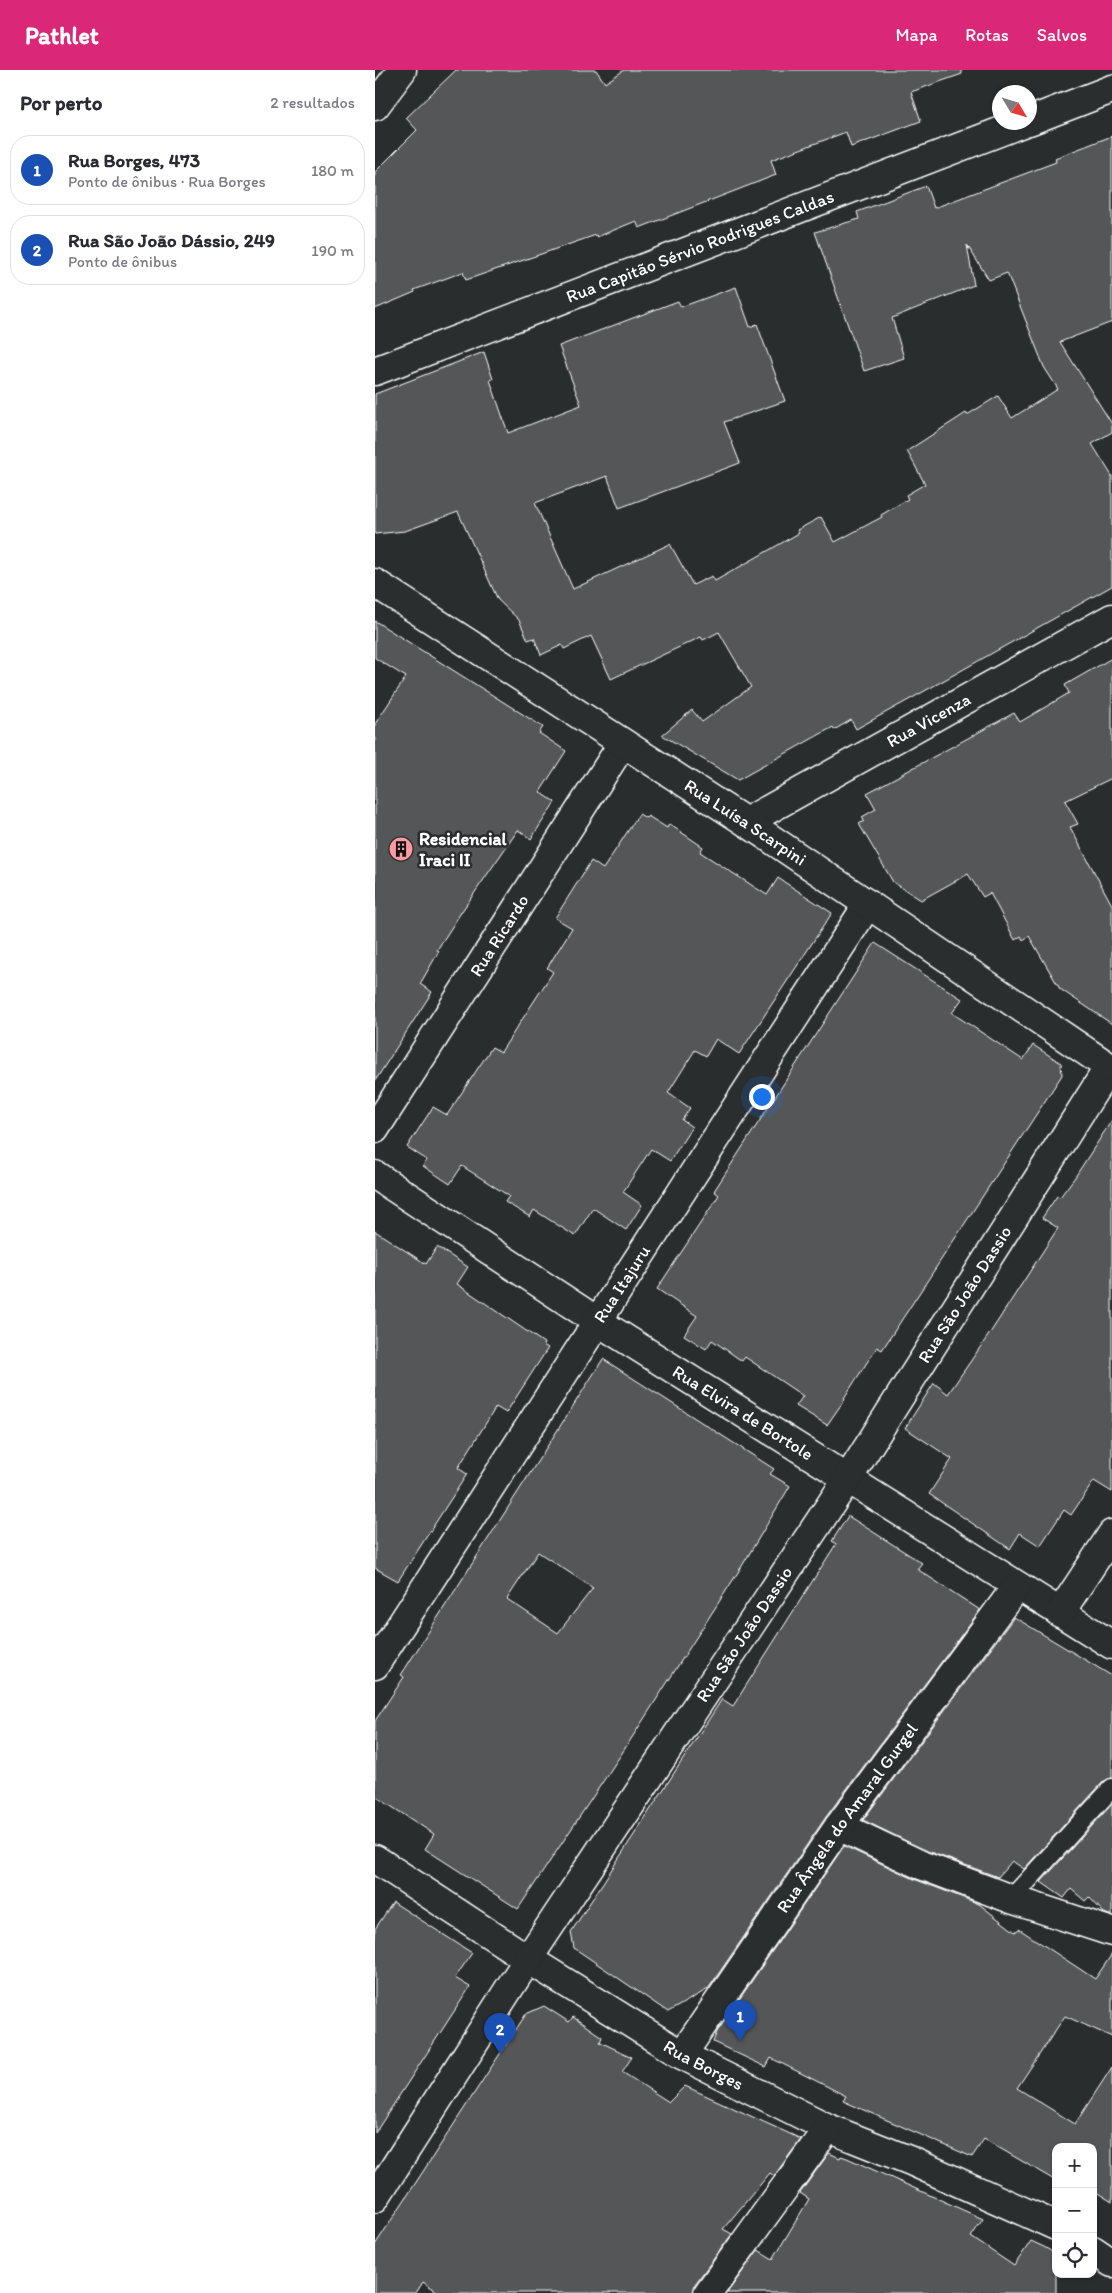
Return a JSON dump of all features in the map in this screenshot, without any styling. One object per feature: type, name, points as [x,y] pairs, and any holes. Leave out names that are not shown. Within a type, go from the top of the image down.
[{"type":"street","points":[[375,106],[403,70]]},
{"type":"street","points":[[1037,118],[1112,89]]},
{"type":"street","name":"Rua Capitão Sérvio Rodrigues Caldas","points":[[375,372],[1004,130]]},
{"type":"street","name":"Rua Luísa Scarpini","points":[[375,583],[745,822],[1111,1068]]},
{"type":"street","name":"Rua Vicenza","points":[[745,822],[1112,618]]},
{"type":"street","name":"Rua Ricardo","points":[[375,1129],[623,743]]},
{"type":"street","name":"Rua Itajuru","points":[[375,1665],[868,904]]},
{"type":"street","name":"Rua São João Dassio","points":[[375,2198],[528,1959],[847,1480],[1111,1068]]},
{"type":"street","name":"Rua Elvira de Bortole","points":[[375,1175],[597,1321],[1112,1645]]},
{"type":"street","points":[[1060,1613],[1112,1534]]},
{"type":"street","name":"Rua Ângela do Amaral Gurgel","points":[[682,2055],[839,1826],[1017,1586]]},
{"type":"street","points":[[839,1826],[921,1865],[1011,1899],[1112,1932]]},
{"type":"street","name":"Rua Borges","points":[[375,1859],[528,1959],[682,2055],[828,2128],[911,2161],[1052,2224]]},
{"type":"street","points":[[708,2293],[828,2128]]},
{"type":"street","points":[[1097,2253],[1112,2263]]},
{"type":"lane","points":[[1011,1899],[1112,1788]]},
{"type":"building","points":[[456,70],[596,70],[605,83],[624,70],[961,70],[962,74],[911,92],[921,121],[851,147],[846,132],[771,160],[776,175],[639,228],[636,221],[597,237],[596,235],[466,280],[463,272],[414,290],[415,292],[375,309],[375,172],[417,130],[406,118]]},
{"type":"building","points":[[1112,136],[1112,322],[1060,342],[1112,424],[1112,432],[1092,444],[1112,476],[1112,586],[856,729],[851,720],[834,730],[833,727],[738,780],[662,735],[692,710],[702,722],[751,687],[719,632],[703,640],[701,637],[611,679],[591,636],[564,649],[562,645],[541,655],[534,638],[528,640],[519,620],[498,600],[458,512],[405,531],[375,534],[375,394],[484,352],[493,379],[490,380],[508,433],[581,405],[559,346],[678,301],[681,307],[736,287],[750,327],[757,324],[785,401],[724,422],[740,463],[619,508],[607,476],[535,503],[573,589],[670,544],[693,585],[712,576],[715,581],[799,533],[797,530],[821,517],[835,542],[882,517],[881,515],[908,499],[906,495],[925,484],[907,451],[966,413],[967,415],[998,396],[1012,418],[1058,389],[1044,367],[1007,273],[989,280],[967,245],[974,285],[892,318],[904,358],[864,371],[815,232],[859,219],[857,212],[926,186],[934,208],[1056,162],[1055,158]]},
{"type":"building","points":[[375,621],[543,727],[539,733],[566,751],[540,792],[555,802],[531,839],[518,830],[462,911],[437,950],[439,951],[420,984],[432,992],[375,1081],[375,724],[406,677],[375,658]]},
{"type":"building","points":[[1112,658],[1112,778],[1065,801],[1078,824],[1070,827],[1112,905],[1112,1024],[1060,989],[1029,936],[1023,940],[1021,936],[1015,940],[990,893],[983,897],[968,874],[921,900],[893,882],[859,824],[864,821],[862,817],[876,809],[867,793],[1014,713],[1020,722],[1069,693],[1065,685]]},
{"type":"building","points":[[639,814],[646,818],[648,816],[667,828],[669,824],[703,847],[700,852],[767,895],[778,878],[832,913],[739,1054],[716,1039],[706,1056],[695,1050],[668,1093],[690,1108],[682,1120],[692,1127],[670,1161],[651,1149],[623,1192],[642,1205],[626,1230],[593,1208],[575,1236],[534,1210],[530,1217],[505,1202],[509,1196],[462,1166],[450,1184],[423,1166],[427,1160],[407,1147],[433,1107],[447,1115],[492,1047],[501,1052],[553,972],[547,968],[572,928],[555,918],[591,861],[603,869]]},
{"type":"building","points":[[875,943],[962,999],[952,1013],[1023,1060],[1033,1045],[1061,1063],[1062,1075],[882,1350],[877,1347],[827,1425],[796,1406],[803,1396],[745,1357],[742,1361],[712,1340],[706,1349],[684,1335],[697,1316],[657,1289],[719,1195],[714,1191]]},
{"type":"building","points":[[1112,1120],[1112,1492],[1094,1481],[1071,1515],[1064,1510],[1040,1546],[1020,1533],[1010,1549],[929,1494],[952,1459],[905,1428],[934,1383],[948,1394],[990,1333],[1058,1228],[1042,1218],[1057,1196],[1060,1197],[1075,1177]]},
{"type":"building","points":[[375,1231],[426,1264],[437,1247],[468,1267],[457,1284],[544,1343],[543,1345],[548,1348],[506,1413],[496,1407],[458,1468],[467,1474],[398,1581],[375,1568]]},
{"type":"building","points":[[603,1359],[774,1469],[770,1474],[790,1486],[742,1566],[624,1750],[518,1909],[425,1849],[434,1834],[375,1796],[375,1721],[404,1677],[401,1675]],"holes":[[[538,1552],[593,1588],[558,1633],[507,1599]]]},
{"type":"building","points":[[848,1516],[922,1563],[917,1569],[980,1610],[826,1817],[708,1989],[668,2012],[574,1948],[571,1932],[722,1699],[733,1706],[836,1544],[832,1541]]},
{"type":"building","points":[[1014,1617],[1112,1676],[1112,1778],[1104,1781],[1024,1869],[1012,1861],[998,1877],[927,1851],[863,1820]]},
{"type":"building","points":[[1112,1804],[1112,1916],[1104,1913],[1089,1897],[1085,1901],[1071,1889],[1064,1898],[1041,1882]]},
{"type":"building","points":[[844,1846],[914,1879],[979,1904],[1015,1932],[1019,1929],[1095,1979],[1112,1954],[1112,2037],[1065,2016],[1017,2088],[1075,2124],[1112,2067],[1112,2202],[1097,2193],[1097,2143],[1052,2143],[1052,2179],[984,2139],[972,2157],[843,2101],[846,2096],[771,2058],[766,2067],[713,2042],[717,2032]]},
{"type":"building","points":[[393,1902],[472,1953],[455,1978],[470,1987],[375,2133],[375,1929]]},
{"type":"building","points":[[544,2006],[569,2022],[573,2017],[602,2037],[600,2042],[632,2057],[622,2072],[669,2102],[685,2086],[801,2139],[774,2176],[770,2173],[723,2229],[732,2234],[695,2284],[693,2293],[440,2293],[423,2282],[416,2293],[375,2293],[375,2245],[526,2014]]},
{"type":"building","points":[[829,2153],[840,2158],[841,2156],[847,2158],[983,2219],[971,2237],[1014,2266],[1031,2241],[1052,2252],[1052,2278],[1056,2278],[1056,2293],[727,2293],[758,2250],[773,2259],[809,2199],[800,2193]]},
{"type":"place","name":"Residencial Iraci II","points":[[401,849]]},
{"type":"place","name":"Rua Borges, 473","points":[[740,2041]]},
{"type":"place","name":"Rua São João Dássio, 249","points":[[500,2054]]}]
